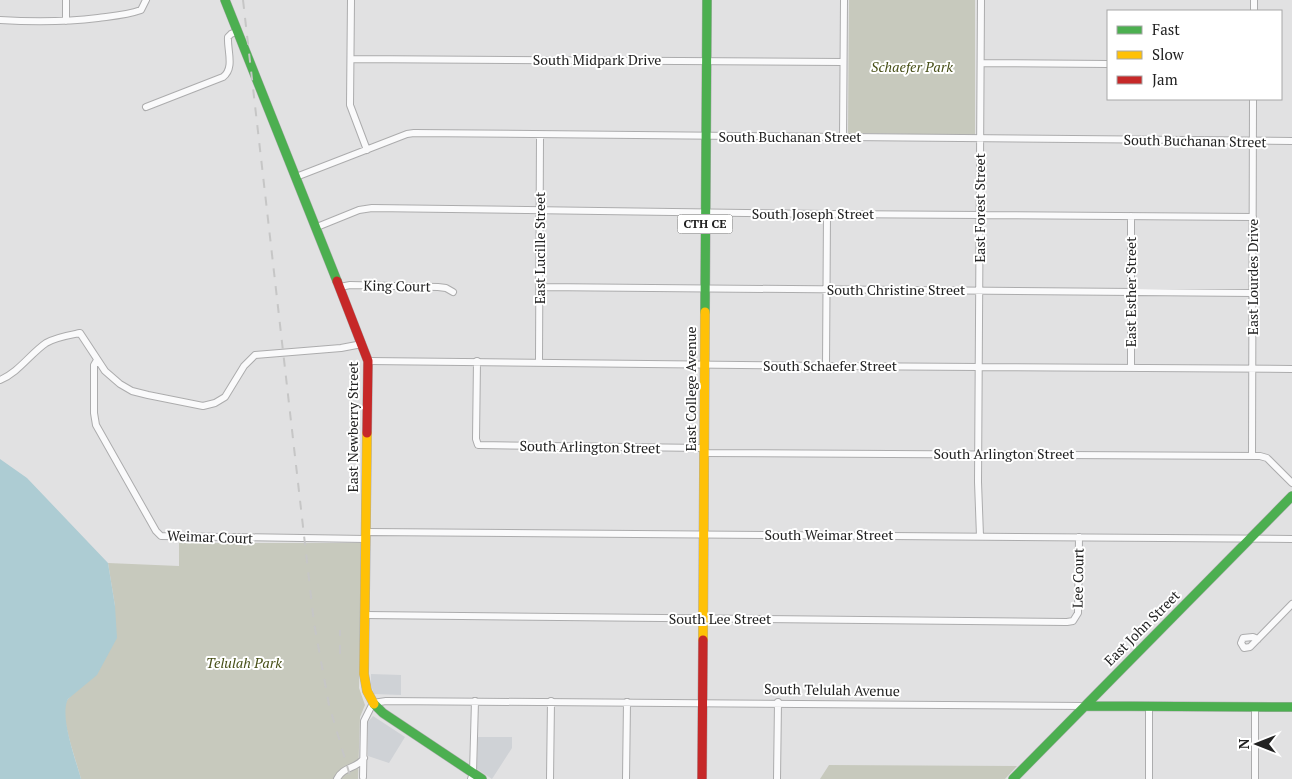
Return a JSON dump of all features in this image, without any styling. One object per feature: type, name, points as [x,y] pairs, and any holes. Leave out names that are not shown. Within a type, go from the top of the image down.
[{"type":"main road","name":"East Newberry Street","points":[[226,0],[317,227],[368,361],[364,679],[366,689],[373,703]]},
{"type":"main road","name":"East College Avenue","points":[[702,779],[707,0]]},
{"type":"main road","name":"East John Street","points":[[1012,779],[1292,496]]},
{"type":"main road","points":[[373,703],[383,713],[472,776],[482,779]]},
{"type":"main road","name":"South Telulah Avenue","points":[[1085,706],[1292,707]]},
{"type":"street","points":[[66,0],[66,21]]},
{"type":"street","points":[[0,20],[66,21],[133,13],[141,10],[146,0]]},
{"type":"street","points":[[351,0],[350,105],[367,150]]},
{"type":"street","points":[[843,138],[844,0]]},
{"type":"street","name":"East Forest Street","points":[[980,536],[978,454],[981,0]]},
{"type":"street","points":[[146,107],[227,74],[230,63],[228,37],[238,30]]},
{"type":"street","name":"South Midpark Drive","points":[[351,59],[844,62]]},
{"type":"street","points":[[980,63],[1107,64]]},
{"type":"street","name":"East Lourdes Drive","points":[[1252,456],[1253,100]]},
{"type":"street","name":"South Buchanan Street","points":[[296,177],[414,133],[980,140],[1292,141]]},
{"type":"street","name":"East Lucille Street","points":[[539,362],[540,134]]},
{"type":"street","name":"South Joseph Street","points":[[317,227],[364,209],[1253,217]]},
{"type":"street","points":[[826,366],[827,214]]},
{"type":"street","name":"East Esther Street","points":[[1131,216],[1131,368]]},
{"type":"street","name":"King Court","points":[[340,287],[350,285],[438,287],[446,288],[453,292]]},
{"type":"street","name":"South Christine Street","points":[[540,287],[1252,293]]},
{"type":"street","points":[[0,380],[23,364],[46,343],[80,333],[97,360],[112,377],[132,390],[168,400],[203,406],[215,403],[225,397],[244,366],[255,355],[341,348],[362,344]]},
{"type":"street","name":"Weimar Court","points":[[97,360],[94,365],[94,413],[96,425],[156,531],[161,536],[366,535]]},
{"type":"street","name":"South Schaefer Street","points":[[368,361],[1292,369]]},
{"type":"street","name":"South Arlington Street","points":[[477,362],[476,443],[481,446],[704,451],[1252,456],[1267,458],[1292,483]]},
{"type":"street","name":"South Weimar Street","points":[[366,535],[704,534],[1292,539]]},
{"type":"street","name":"Lee Court","points":[[1075,619],[1078,613],[1078,537]]},
{"type":"street","points":[[1258,639],[1291,608]]},
{"type":"street","name":"South Lee Street","points":[[365,615],[1067,622],[1075,619]]},
{"type":"street","name":"South Telulah Avenue","points":[[373,703],[394,700],[1085,706]]},
{"type":"street","points":[[472,776],[475,701]]},
{"type":"street","points":[[550,779],[551,701]]},
{"type":"street","points":[[626,702],[626,779]]},
{"type":"street","points":[[777,779],[778,702]]},
{"type":"street","points":[[363,777],[364,721],[373,703]]},
{"type":"street","points":[[1149,706],[1149,779]]},
{"type":"street","points":[[1255,779],[1256,707]]},
{"type":"street","points":[[337,779],[344,769],[358,765],[364,758]]},
{"type":"shaded area","points":[[371,674],[401,675],[401,695],[374,694],[371,685]]},
{"type":"shaded area","points":[[373,716],[405,737],[389,763],[368,756],[368,722]]},
{"type":"shaded area","points":[[478,737],[512,737],[512,748],[492,779],[477,769]]},
{"type":"green space","name":"Schaefer Park","points":[[849,0],[975,0],[975,135],[848,133]]},
{"type":"green space","name":"Telulah Park","points":[[179,543],[362,543],[359,688],[365,705],[360,717],[358,779],[81,779],[67,731],[64,712],[69,698],[78,690],[115,606],[108,563],[179,566]]},
{"type":"green space","points":[[829,765],[1017,766],[1005,779],[820,779]]},
{"type":"water","points":[[0,459],[27,478],[108,563],[115,606],[117,638],[97,675],[68,699],[66,707],[69,738],[81,779],[0,779]]},
{"type":"railway","points":[[243,0],[314,623],[329,705],[351,779]]},
{"type":"railway","points":[[340,630],[340,654]]},
{"type":"traffic: fast","points":[[225,0],[337,281]]},
{"type":"traffic: fast","points":[[705,312],[707,0]]},
{"type":"traffic: fast","points":[[1013,779],[1292,496]]},
{"type":"traffic: fast","points":[[374,704],[383,713],[482,779]]},
{"type":"traffic: fast","points":[[1085,706],[1292,707]]},
{"type":"traffic: slow","points":[[703,640],[705,312]]},
{"type":"traffic: slow","points":[[367,433],[364,674],[367,691],[374,704]]},
{"type":"traffic: jam","points":[[337,281],[368,361],[367,433]]},
{"type":"traffic: jam","points":[[702,779],[703,640]]}]
